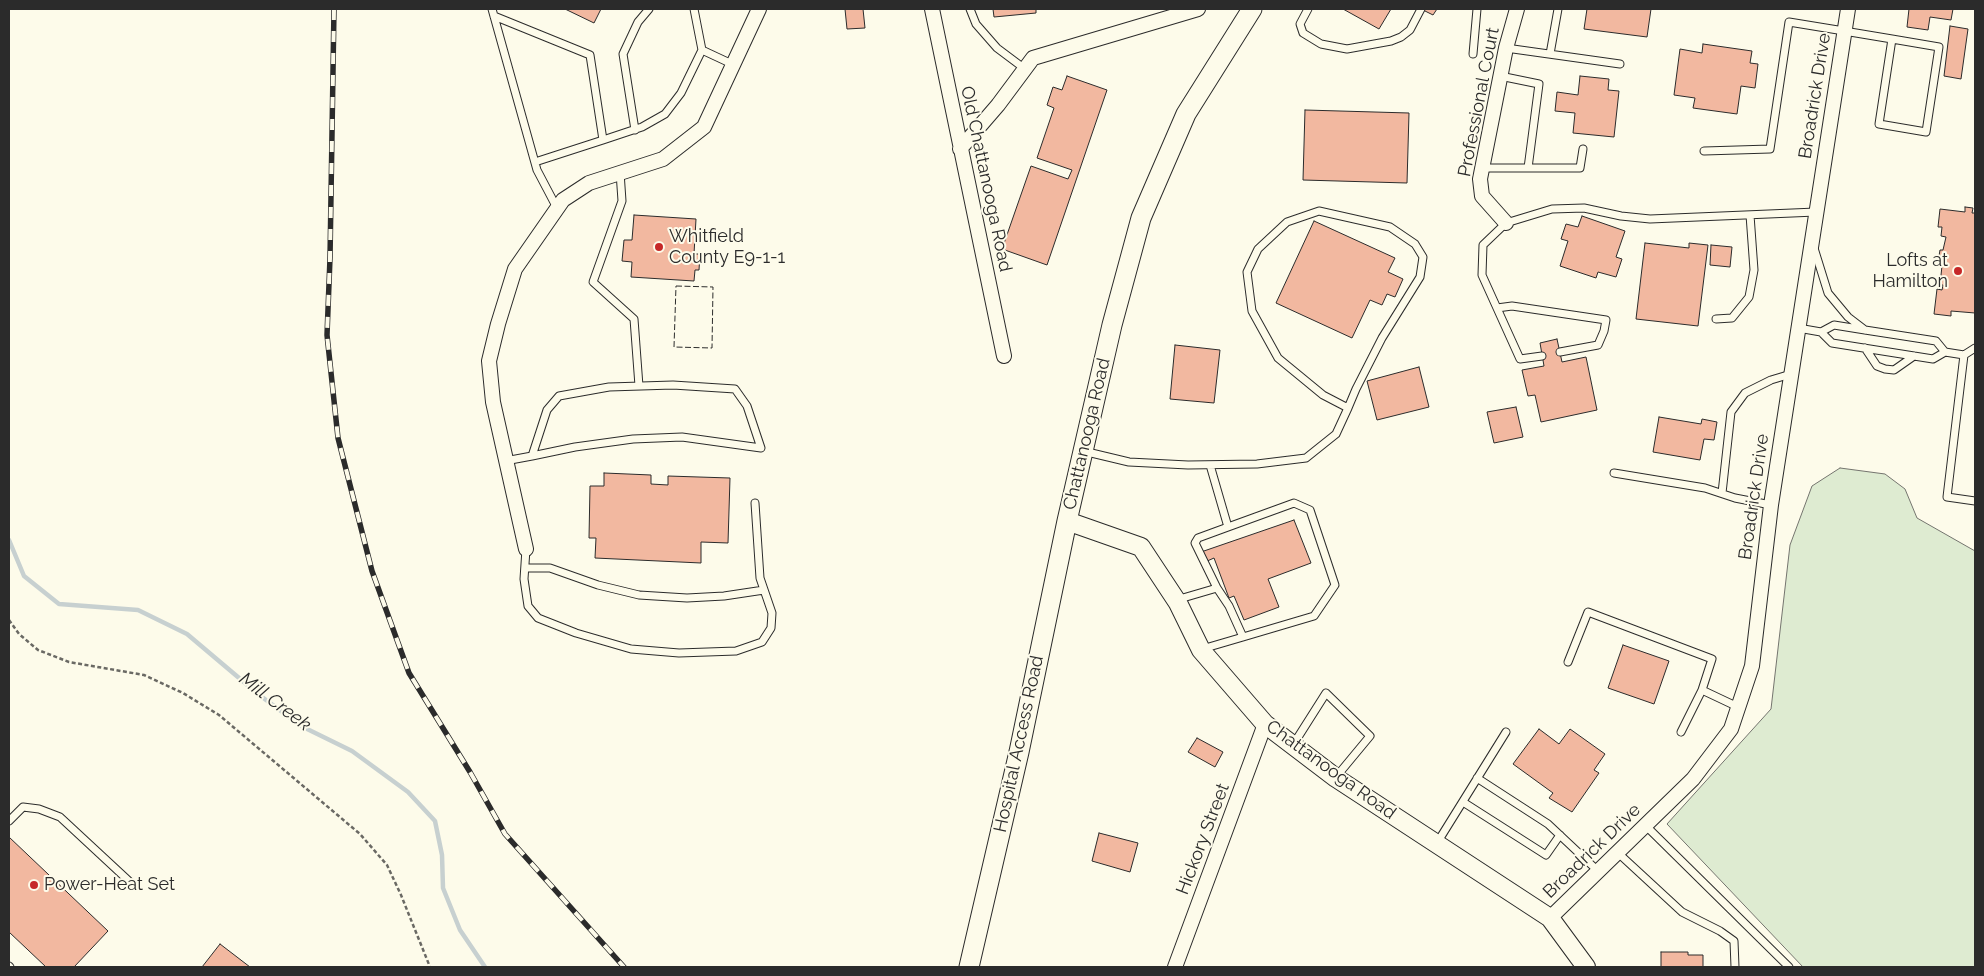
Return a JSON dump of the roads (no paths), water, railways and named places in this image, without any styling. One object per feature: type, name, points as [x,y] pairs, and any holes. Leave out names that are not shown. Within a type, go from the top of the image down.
[{"type":"main road","name":"Chattanooga Road","points":[[1067,521],[1112,326],[1141,218],[1186,114],[1252,9]]},
{"type":"main road","name":"Hospital Access Road","points":[[968,967],[1019,752],[1067,521]]},
{"type":"street","points":[[526,549],[493,402],[490,361],[498,324],[515,269],[563,200],[589,184],[663,159],[704,126],[759,9]]},
{"type":"street","name":"Old Chattanooga Road","points":[[932,9],[1004,356]]},
{"type":"street","points":[[960,149],[998,105],[1033,58],[1198,9]]},
{"type":"street","name":"Professional Court","points":[[1506,223],[1482,196],[1480,179],[1506,48],[1517,9]]},
{"type":"street","name":"Broadrick Drive","points":[[1550,918],[1644,825],[1693,780],[1731,729],[1752,666],[1770,505],[1848,9]]},
{"type":"street","name":"Chattanooga Road","points":[[1067,521],[1141,547],[1176,600],[1201,650],[1265,724],[1336,778],[1550,918],[1586,967]]},
{"type":"street","name":"Hickory Street","points":[[1175,967],[1265,724]]},
{"type":"lane","points":[[635,130],[623,54],[638,22],[648,9]]},
{"type":"lane","points":[[535,162],[635,130],[665,114],[681,93],[702,50],[694,9]]},
{"type":"lane","points":[[970,9],[976,24],[997,48],[1025,69]]},
{"type":"lane","points":[[1308,9],[1300,24],[1303,33],[1321,44],[1347,49],[1391,42],[1401,37],[1410,30],[1421,9]]},
{"type":"lane","points":[[1473,54],[1477,9]]},
{"type":"lane","points":[[1550,54],[1558,9]]},
{"type":"lane","points":[[492,13],[590,55],[604,140]]},
{"type":"lane","points":[[492,13],[535,162],[558,208]]},
{"type":"lane","points":[[1704,151],[1770,149],[1789,22],[1892,39],[1939,47],[1926,132],[1879,124],[1892,39]]},
{"type":"lane","points":[[1506,48],[1620,64]]},
{"type":"lane","points":[[702,50],[732,64]]},
{"type":"lane","points":[[1500,76],[1540,84],[1528,168]]},
{"type":"lane","points":[[1483,168],[1580,168],[1583,148]]},
{"type":"lane","points":[[620,172],[622,201],[593,282],[634,319],[639,386]]},
{"type":"lane","points":[[1542,356],[1520,359],[1482,275],[1483,245],[1506,223],[1552,210],[1584,208],[1621,216],[1650,219],[1816,212]]},
{"type":"lane","points":[[1083,451],[1129,462],[1210,465],[1258,464],[1306,458],[1336,434],[1382,338],[1420,276],[1423,257],[1415,244],[1390,228],[1320,211],[1287,222],[1258,249],[1247,272],[1252,311],[1278,358],[1323,395],[1348,408]]},
{"type":"lane","points":[[1716,319],[1732,318],[1749,297],[1754,270],[1750,215]]},
{"type":"lane","points":[[1812,239],[1828,293],[1848,317],[1865,330]]},
{"type":"lane","points":[[1497,308],[1512,306],[1606,320],[1598,345],[1560,352]]},
{"type":"lane","points":[[1820,332],[1834,325],[1936,341],[1945,352]]},
{"type":"lane","points":[[1798,328],[1820,332],[1832,343],[1914,356],[1933,358],[1945,352],[1964,355],[1975,348]]},
{"type":"lane","points":[[1865,348],[1877,366],[1885,369],[1894,370],[1914,356]]},
{"type":"lane","points":[[1964,355],[1947,496],[1975,500]]},
{"type":"lane","points":[[1722,493],[1731,412],[1745,392],[1771,380],[1791,374]]},
{"type":"lane","points":[[505,461],[532,456],[575,447],[633,439],[682,436],[762,448],[747,406],[735,389],[673,385],[609,387],[559,396],[547,410],[532,456]]},
{"type":"lane","points":[[1210,465],[1228,527]]},
{"type":"lane","points":[[1614,474],[1705,488],[1735,498],[1770,505]]},
{"type":"lane","points":[[1201,650],[1242,636],[1314,616],[1335,585],[1310,510],[1294,503],[1198,538],[1195,543],[1217,588],[1229,606],[1242,636]]},
{"type":"lane","points":[[526,549],[524,579],[528,606],[538,618],[576,633],[631,649],[679,653],[736,651],[762,642],[771,628],[772,613],[760,578],[755,504]]},
{"type":"lane","points":[[526,568],[550,568],[639,595],[686,598],[724,596],[764,590]]},
{"type":"lane","points":[[1176,600],[1217,588]]},
{"type":"lane","points":[[1568,662],[1588,612],[1712,659],[1702,690],[1681,732]]},
{"type":"lane","points":[[1702,690],[1738,707]]},
{"type":"lane","points":[[1293,745],[1326,693],[1370,736],[1336,778]]},
{"type":"lane","points":[[1437,844],[1506,732]]},
{"type":"lane","points":[[1477,778],[1548,824],[1598,871]]},
{"type":"lane","points":[[1463,802],[1546,855],[1560,835]]},
{"type":"lane","points":[[9,821],[23,807],[40,809],[60,817],[130,882]]},
{"type":"lane","points":[[1644,825],[1789,967]]},
{"type":"lane","points":[[1617,852],[1682,912],[1720,930],[1734,941],[1735,967]]},
{"type":"waterway","name":"Mill Creek","points":[[9,540],[24,576],[59,604],[138,610],[187,634],[258,694],[301,726],[352,751],[408,792],[435,821],[442,855],[443,888],[460,930],[485,967]]},
{"type":"railway","points":[[334,9],[327,335],[338,438],[372,571],[409,673],[470,772],[505,834],[624,967]]},
{"type":"place","name":"Whitfield County E9-1-1","points":[[659,247]]},
{"type":"place","name":"Lofts at Hamilton","points":[[1958,271]]},
{"type":"place","name":"Power-Heat Set","points":[[34,885]]}]
